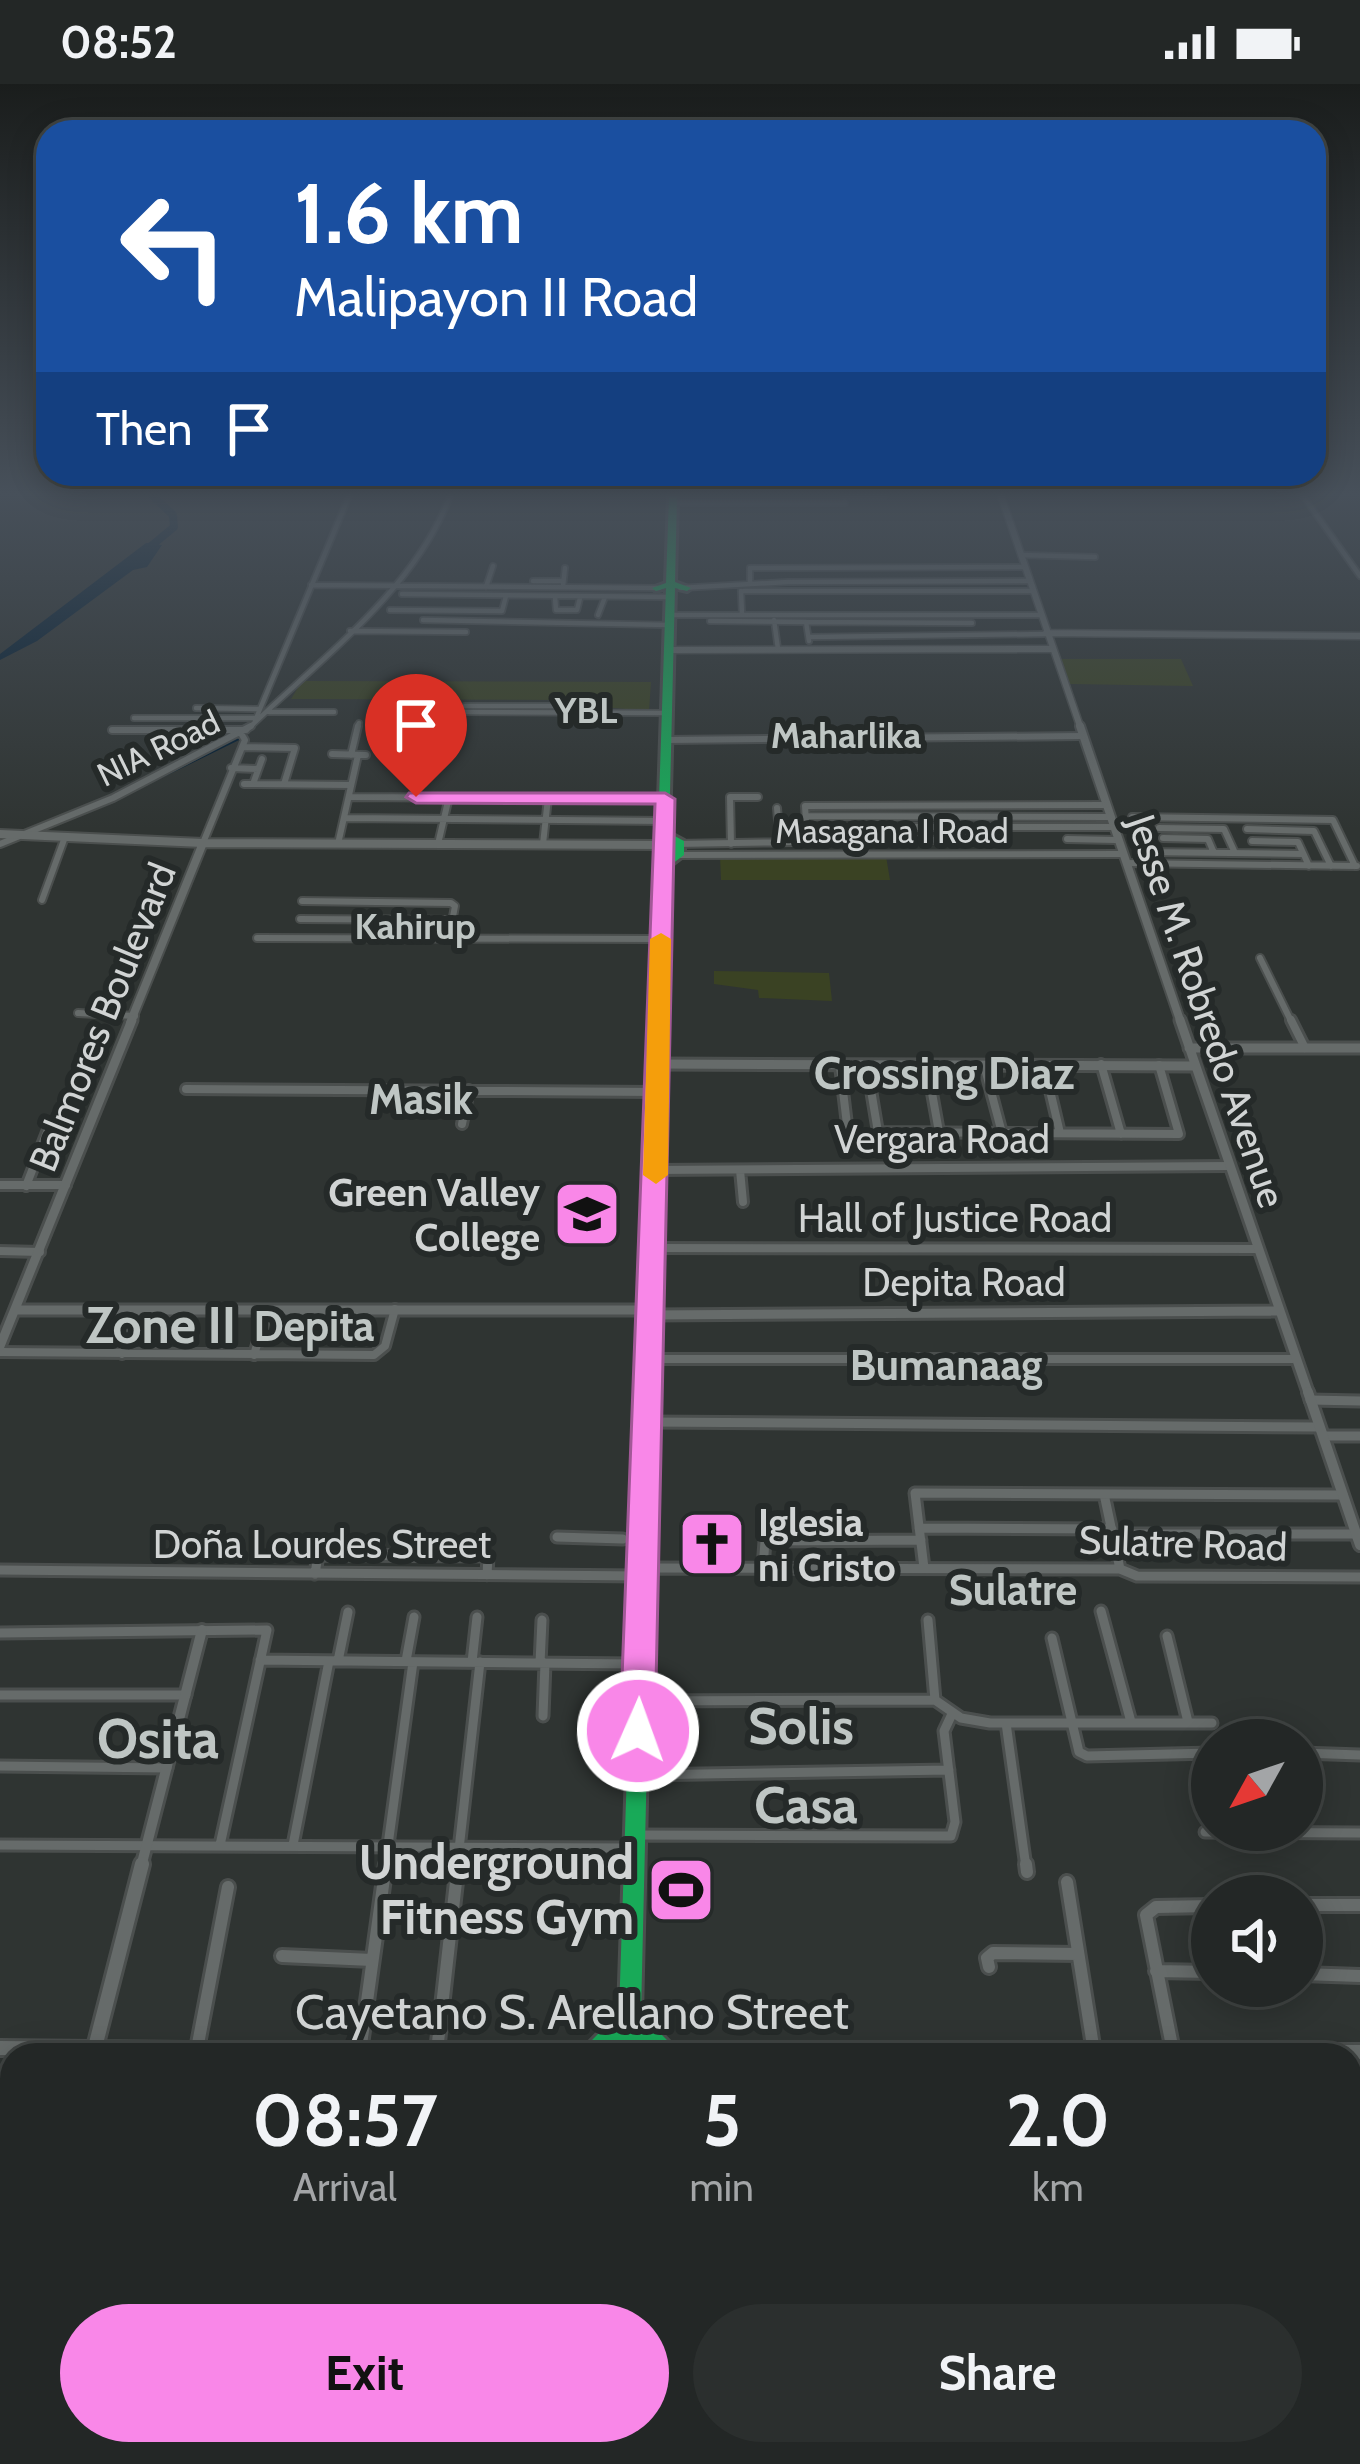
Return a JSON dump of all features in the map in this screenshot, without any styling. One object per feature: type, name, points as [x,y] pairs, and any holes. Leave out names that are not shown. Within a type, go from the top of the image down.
[{"type":"highway","points":[[629,2043],[667,845],[670,607]]},
{"type":"highway","points":[[670,620],[687,615]]},
{"type":"highway","points":[[644,845],[667,845]]},
{"type":"highway","points":[[630,2018],[654,2043]]},
{"type":"highway","points":[[604,2043],[630,2018]]},
{"type":"main road","name":"Jesse M. Robredo Avenue","points":[[1038,607],[1358,1540]]},
{"type":"main road","points":[[1047,634],[1360,636]]},
{"type":"main road","points":[[669,650],[1051,649]]},
{"type":"main road","points":[[0,834],[203,844],[644,845]]},
{"type":"main road","name":"Balmores Boulevard","points":[[0,1349],[4,1327],[40,1252],[203,844]]},
{"type":"main road","points":[[1189,1048],[1360,1048]]},
{"type":"main road","points":[[658,1064],[1195,1066]]},
{"type":"main road","name":"Depita Road","points":[[15,1310],[1278,1311]]},
{"type":"main road","points":[[96,2043],[202,1630]]},
{"type":"street","points":[[134,718],[255,720],[302,607]]},
{"type":"street","name":"NIA Road","points":[[0,844],[112,799],[244,732],[270,712],[372,607]]},
{"type":"street","points":[[390,610],[502,611],[503,607]]},
{"type":"street","points":[[598,615],[601,607]]},
{"type":"street","points":[[742,607],[742,615]]},
{"type":"street","points":[[687,615],[1041,615]]},
{"type":"street","points":[[423,620],[467,628]]},
{"type":"street","points":[[348,631],[670,620]]},
{"type":"street","points":[[774,620],[778,650]]},
{"type":"street","points":[[710,621],[972,623]]},
{"type":"street","points":[[806,622],[809,649]]},
{"type":"street","points":[[910,623],[913,649]]},
{"type":"street","points":[[464,647],[467,628]]},
{"type":"street","points":[[809,637],[1047,634]]},
{"type":"street","points":[[465,706],[566,706],[568,712]]},
{"type":"street","points":[[196,708],[258,709]]},
{"type":"street","points":[[270,712],[334,712]]},
{"type":"street","points":[[457,712],[667,713]]},
{"type":"street","points":[[338,844],[351,797],[359,723]]},
{"type":"street","points":[[112,730],[244,732],[203,844]]},
{"type":"street","points":[[666,740],[1081,736]]},
{"type":"street","points":[[242,747],[295,748],[284,784]]},
{"type":"street","points":[[332,754],[358,755]]},
{"type":"street","points":[[262,759],[249,784],[350,785]]},
{"type":"street","points":[[231,768],[258,769]]},
{"type":"street","points":[[351,797],[665,799]]},
{"type":"street","points":[[438,844],[449,797]]},
{"type":"street","points":[[731,844],[730,797],[758,797]]},
{"type":"street","points":[[543,844],[548,798]]},
{"type":"street","points":[[344,818],[545,820],[667,845],[780,844],[803,843],[807,838],[805,806],[1105,805]]},
{"type":"street","points":[[777,808],[780,844]]},
{"type":"street","points":[[806,816],[1109,817]]},
{"type":"street","points":[[806,827],[945,827],[942,817]]},
{"type":"street","points":[[1304,854],[1144,852],[1132,817],[1333,820],[1358,866]]},
{"type":"street","points":[[1154,818],[1174,864]]},
{"type":"street","points":[[1242,819],[1263,865]]},
{"type":"street","points":[[958,827],[1112,827]]},
{"type":"street","points":[[1159,828],[1224,829],[1235,853]]},
{"type":"street","points":[[1247,829],[1314,831],[1331,866]]},
{"type":"street","points":[[42,901],[65,837]]},
{"type":"street","points":[[807,838],[982,839]]},
{"type":"street","points":[[1163,838],[1208,839],[1214,853]]},
{"type":"street","points":[[1067,839],[1116,840]]},
{"type":"street","points":[[1252,841],[1298,842],[1309,866]]},
{"type":"street","name":"Masagana I Road","points":[[667,845],[1122,859],[1154,864],[1358,866]]},
{"type":"street","points":[[302,901],[452,903],[449,938]]},
{"type":"street","points":[[301,920],[452,920]]},
{"type":"street","points":[[257,938],[661,939]]},
{"type":"street","points":[[1259,958],[1304,1048]]},
{"type":"street","points":[[78,1013],[135,1016]]},
{"type":"street","points":[[1101,1064],[1121,1134]]},
{"type":"street","points":[[927,1065],[939,1132]]},
{"type":"street","points":[[984,1065],[1002,1133]]},
{"type":"street","points":[[1044,1065],[1060,1133]]},
{"type":"street","points":[[840,1066],[848,1132]]},
{"type":"street","points":[[867,1066],[878,1132],[1179,1134],[1159,1066]]},
{"type":"street","points":[[186,1089],[657,1092]]},
{"type":"street","points":[[462,1124],[469,1090]]},
{"type":"street","points":[[26,1186],[49,1127]]},
{"type":"street","name":"Vergara Road","points":[[656,1170],[1229,1166]]},
{"type":"street","points":[[740,1170],[743,1202]]},
{"type":"street","points":[[0,1185],[67,1185]]},
{"type":"street","name":"Hall of Justice Road","points":[[652,1249],[1256,1249]]},
{"type":"street","points":[[0,1251],[40,1252]]},
{"type":"street","points":[[122,1354],[139,1309]]},
{"type":"street","points":[[0,1349],[378,1354],[395,1309]]},
{"type":"street","points":[[0,1311],[15,1310]]},
{"type":"street","points":[[254,1355],[267,1310]]},
{"type":"street","points":[[649,1360],[1296,1359]]},
{"type":"street","points":[[1310,1400],[1360,1401]]},
{"type":"street","points":[[647,1422],[1360,1436]]},
{"type":"street","points":[[924,1568],[915,1493],[1343,1495]]},
{"type":"street","points":[[1104,1494],[1120,1569]]},
{"type":"street","points":[[763,1568],[765,1541],[1112,1532],[1358,1540]]},
{"type":"street","points":[[557,1537],[623,1539]]},
{"type":"street","points":[[315,1574],[318,1555],[488,1556],[487,1575]]},
{"type":"street","name":"Sulatre Road","points":[[643,1572],[1120,1569],[1137,1576],[1360,1577]]},
{"type":"street","name":"Doña Lourdes Street","points":[[0,1570],[643,1572]]},
{"type":"street","points":[[1101,1611],[1131,1722]]},
{"type":"street","points":[[293,1845],[348,1612]]},
{"type":"street","points":[[361,2043],[414,1617]]},
{"type":"street","points":[[438,2043],[460,1846],[477,1617]]},
{"type":"street","points":[[542,1620],[543,1717]]},
{"type":"street","points":[[928,1620],[935,1700]]},
{"type":"street","points":[[0,1633],[266,1630],[220,1845]]},
{"type":"street","points":[[1167,1636],[1188,1722]]},
{"type":"street","points":[[1052,1638],[1076,1748],[1087,1756],[1191,1754]]},
{"type":"street","points":[[260,1660],[639,1664]]},
{"type":"street","points":[[0,1695],[186,1695]]},
{"type":"street","points":[[638,1701],[935,1700],[969,1721],[1191,1722]]},
{"type":"street","points":[[0,1845],[460,1846],[634,1841],[662,1835],[947,1837],[955,1832],[944,1729],[952,1714]]},
{"type":"street","points":[[1006,1724],[1027,1872]]},
{"type":"street","points":[[1323,1754],[1360,1755]]},
{"type":"street","points":[[0,1766],[167,1768]]},
{"type":"street","points":[[636,1774],[949,1770]]},
{"type":"street","points":[[1323,1833],[1360,1833]]},
{"type":"street","points":[[1067,1882],[1093,2043]]},
{"type":"street","points":[[197,2043],[227,1887]]},
{"type":"street","points":[[1323,1905],[1360,1905]]},
{"type":"street","points":[[1163,2043],[1146,1921],[1149,1911],[1163,1906],[1191,1906]]},
{"type":"street","points":[[989,1967],[987,1958],[994,1953],[1078,1954]]},
{"type":"street","points":[[282,1956],[372,1960]]},
{"type":"street","points":[[1156,1971],[1191,1972]]},
{"type":"street","points":[[1323,1975],[1360,1976]]},
{"type":"green space","points":[[1059,659],[1181,659],[1193,686],[1069,684]]},
{"type":"green space","points":[[302,681],[651,682],[649,711],[577,705],[576,700],[291,699]]},
{"type":"green space","points":[[720,856],[886,856],[890,880],[721,880]]},
{"type":"green space","points":[[714,971],[829,973],[832,1001],[759,998],[758,990],[714,984]]},
{"type":"water","points":[[62,607],[83,607],[37,641],[0,660],[0,654]]},
{"type":"waterway","points":[[146,784],[240,738]]},
{"type":"slow traffic","points":[[656,1175],[661,939]]},
{"type":"place","name":"Green Valley College","points":[[587,1214]]},
{"type":"place","name":"Iglesia ni Cristo","points":[[712,1544]]},
{"type":"place","name":"Underground Fitness Gym","points":[[681,1890]]},
{"type":"district","name":"YBL","points":[[586,710]]},
{"type":"district","name":"Maharlika","points":[[846,735]]},
{"type":"district","name":"Kahirup","points":[[415,926]]},
{"type":"district","name":"Crossing Diaz","points":[[944,1073]]},
{"type":"district","name":"Masik","points":[[421,1099]]},
{"type":"district","name":"Zone II","points":[[161,1325]]},
{"type":"district","name":"Depita","points":[[314,1326]]},
{"type":"district","name":"Bumanaag","points":[[946,1365]]},
{"type":"district","name":"Sulatre","points":[[1013,1590]]},
{"type":"district","name":"Solis","points":[[801,1726]]},
{"type":"district","name":"Osita","points":[[158,1739]]},
{"type":"district","name":"Casa","points":[[806,1805]]},
{"type":"route","points":[[416,797],[665,799],[638,1731]]}]
